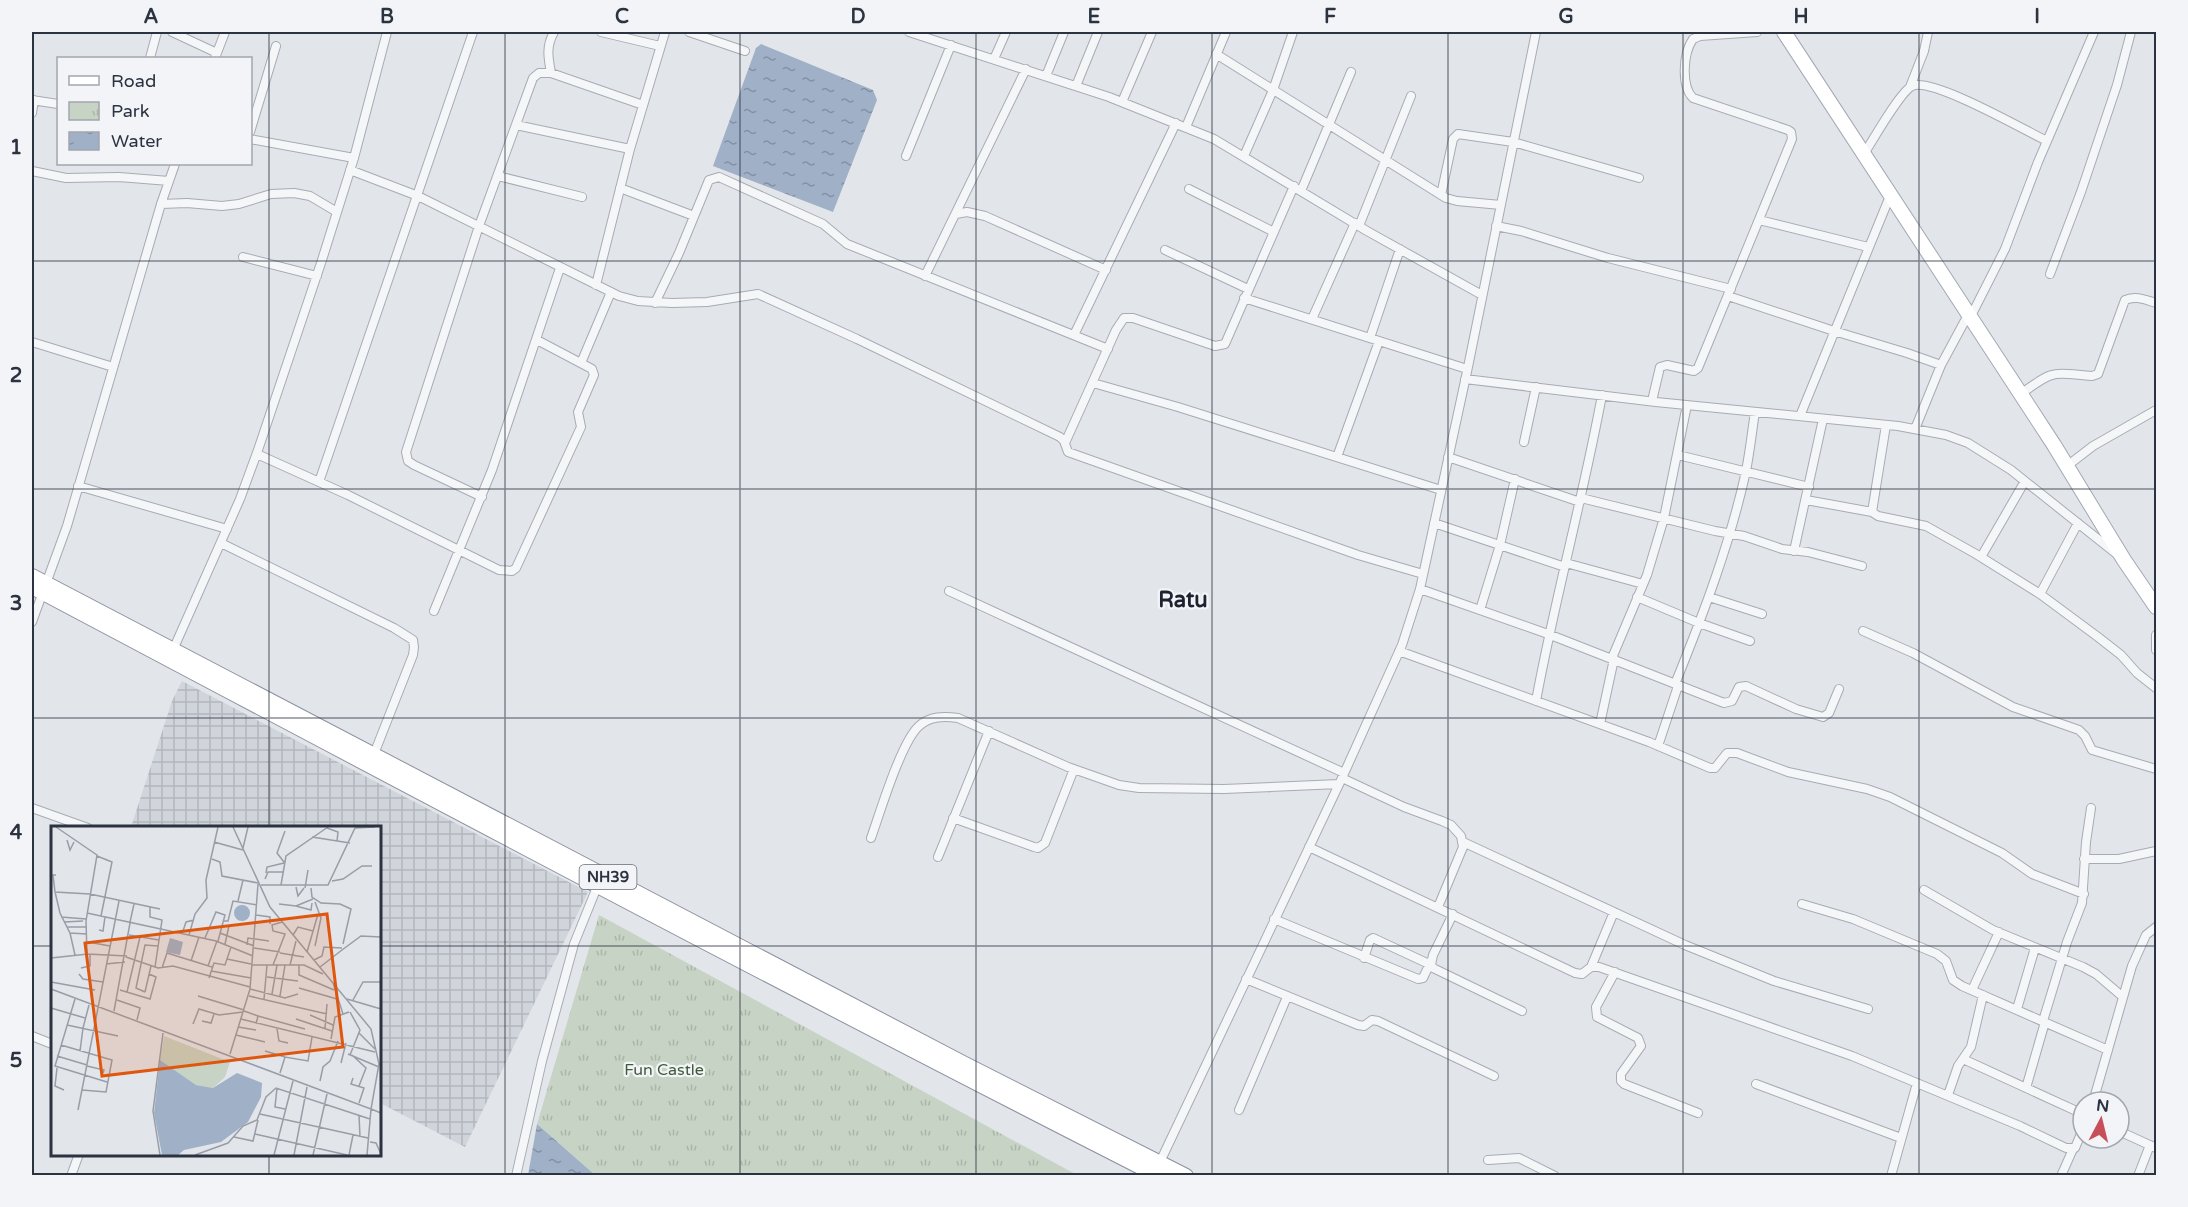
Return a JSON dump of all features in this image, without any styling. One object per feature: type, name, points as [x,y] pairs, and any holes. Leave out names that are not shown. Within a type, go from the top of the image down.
[{"type":"main road","points":[[1784,32],[2021,394],[2124,560],[2157,607]]},
{"type":"main road","name":"NH39","points":[[32,576],[40,588],[597,887],[956,1074],[1159,1169],[1186,1176]]},
{"type":"main road","name":"NH39","points":[[40,588],[173,650],[374,754],[963,1063],[1159,1169]]},
{"type":"street","points":[[150,57],[157,32]]},
{"type":"street","points":[[172,32],[216,56],[225,32]]},
{"type":"street","points":[[173,650],[227,529],[257,454],[354,158],[387,32]]},
{"type":"street","points":[[319,482],[473,32]]},
{"type":"street","points":[[551,73],[547,50],[554,32]]},
{"type":"street","points":[[601,32],[660,46]]},
{"type":"street","points":[[596,285],[630,149],[665,32]]},
{"type":"street","points":[[689,32],[745,51]]},
{"type":"street","points":[[909,32],[937,36],[951,45],[1122,102],[1214,139],[1482,295]]},
{"type":"street","points":[[994,58],[1006,32]]},
{"type":"street","points":[[1046,76],[1064,32]]},
{"type":"street","points":[[1076,86],[1098,32]]},
{"type":"street","points":[[1122,102],[1152,32]]},
{"type":"street","points":[[1186,127],[1226,32]]},
{"type":"street","points":[[1244,156],[1273,90],[1293,32]]},
{"type":"street","points":[[1159,1169],[1399,651],[1420,589],[1536,32]]},
{"type":"street","points":[[1687,32],[1700,36]]},
{"type":"street","points":[[1652,401],[1660,367],[1667,365],[1691,371],[1697,370],[1792,139],[1791,132],[1693,98],[1686,85],[1687,54],[1693,39],[1700,36],[1757,32]]},
{"type":"street","points":[[1864,154],[1896,104],[1910,87],[1919,69],[1928,32]]},
{"type":"street","points":[[1915,429],[1941,366],[2005,249],[2047,141],[2094,32]]},
{"type":"street","points":[[2050,274],[2081,192],[2131,32]]},
{"type":"street","points":[[906,156],[951,45]]},
{"type":"street","points":[[252,125],[276,46]]},
{"type":"street","points":[[1216,54],[1441,195],[1456,201],[1501,205]]},
{"type":"street","points":[[925,276],[1026,69]]},
{"type":"street","points":[[1065,444],[1121,320],[1128,318],[1201,342],[1223,346],[1274,232],[1329,125],[1351,72]]},
{"type":"street","points":[[482,497],[414,465],[406,457],[408,441],[479,226],[533,78],[539,73],[551,73],[643,105]]},
{"type":"street","points":[[1910,87],[1918,85],[1942,89],[2047,141]]},
{"type":"street","points":[[1312,319],[1357,224],[1411,96]]},
{"type":"street","points":[[32,113],[33,100],[57,104]]},
{"type":"street","points":[[1074,335],[1176,123]]},
{"type":"street","points":[[516,125],[630,149]]},
{"type":"street","points":[[1441,195],[1455,135],[1464,134],[1513,142],[1640,178]]},
{"type":"street","points":[[252,140],[354,158]]},
{"type":"street","points":[[32,622],[40,588],[67,526],[161,204],[175,165]]},
{"type":"street","points":[[350,170],[416,195],[560,268],[611,292],[638,301],[707,302],[758,294],[857,339],[1063,439],[1066,450],[1074,454],[1358,555],[1423,574]]},
{"type":"street","points":[[32,171],[66,178],[119,177],[169,181]]},
{"type":"street","points":[[498,176],[582,198]]},
{"type":"street","points":[[655,303],[709,180],[719,177],[823,224],[848,244],[1108,349]]},
{"type":"street","points":[[620,188],[694,216]]},
{"type":"street","points":[[1189,189],[1274,232]]},
{"type":"street","points":[[161,204],[230,206],[271,194],[294,193],[310,196],[337,212]]},
{"type":"street","points":[[1800,416],[1890,196]]},
{"type":"street","points":[[956,214],[967,212],[985,216],[1106,270]]},
{"type":"street","points":[[1759,220],[1868,247]]},
{"type":"street","points":[[1496,226],[1521,231],[1730,292],[1834,331],[1907,352],[1941,366]]},
{"type":"street","points":[[1337,457],[1400,249]]},
{"type":"street","points":[[1165,250],[1248,289]]},
{"type":"street","points":[[243,257],[317,276]]},
{"type":"street","points":[[434,611],[482,497],[560,268]]},
{"type":"street","points":[[581,363],[611,292]]},
{"type":"street","points":[[2021,394],[2040,379],[2051,374],[2092,376],[2098,374],[2125,300],[2132,297],[2157,303]]},
{"type":"street","points":[[1244,298],[1467,369]]},
{"type":"street","points":[[257,454],[499,570],[512,571],[516,568],[581,427],[578,412],[594,375],[592,369],[537,340]]},
{"type":"street","points":[[32,342],[113,367]]},
{"type":"street","points":[[1465,379],[1886,425],[1946,435],[1968,443],[2025,481],[2124,560]]},
{"type":"street","points":[[1093,383],[1178,407],[1441,490]]},
{"type":"street","points":[[1524,442],[1536,387]]},
{"type":"street","points":[[1536,701],[1548,634],[1602,395]]},
{"type":"street","points":[[1600,724],[1613,658],[1643,584],[1664,518],[1687,405]]},
{"type":"street","points":[[2067,466],[2093,446],[2157,410]]},
{"type":"street","points":[[1658,746],[1676,685],[1709,597],[1728,534],[1745,471],[1755,412]]},
{"type":"street","points":[[1794,551],[1823,419]]},
{"type":"street","points":[[1872,512],[1886,425]]},
{"type":"street","points":[[1678,455],[1809,487]]},
{"type":"street","points":[[1448,457],[1580,500],[1862,566]]},
{"type":"street","points":[[1480,610],[1500,545],[1515,479]]},
{"type":"street","points":[[1981,557],[2025,481]]},
{"type":"street","points":[[78,486],[227,529]]},
{"type":"street","points":[[1806,500],[1872,512],[1878,516],[1926,526],[2040,594],[2121,655],[2137,673],[2157,687]]},
{"type":"street","points":[[1434,523],[1565,565],[1643,584]]},
{"type":"street","points":[[2040,594],[2078,524]]},
{"type":"street","points":[[221,543],[394,628],[413,640],[413,655],[374,754]]},
{"type":"street","points":[[1420,589],[1613,658],[1676,685],[1727,703],[1732,701],[1739,687],[1746,687],[1796,709],[1823,717],[1829,713],[1839,689]]},
{"type":"street","points":[[949,591],[1341,778],[1404,807],[1451,825],[1461,836],[1463,847],[1438,907]]},
{"type":"street","points":[[1637,597],[1750,641]]},
{"type":"street","points":[[1709,597],[1762,614]]},
{"type":"street","points":[[1863,631],[1913,653],[2013,707],[2079,730],[2085,736],[2090,748],[2098,753],[2157,769]]},
{"type":"street","points":[[2157,635],[2157,650]]},
{"type":"street","points":[[1399,651],[1600,724],[1710,768],[1715,768],[1726,753],[1737,753],[1788,772],[1867,789],[1890,797],[1992,847],[2032,874],[2084,894]]},
{"type":"street","points":[[871,838],[901,756],[918,727],[932,718],[944,716],[958,718],[1074,769],[1119,785],[1139,788],[1224,789],[1341,778]]},
{"type":"street","points":[[938,857],[989,731]]},
{"type":"street","points":[[953,818],[1034,847],[1042,846],[1074,769]]},
{"type":"street","points":[[32,808],[82,826]]},
{"type":"street","points":[[2026,1088],[2062,959],[2084,894],[2084,859],[2091,808]]},
{"type":"street","points":[[1463,842],[1685,945],[1774,981],[1868,1009]]},
{"type":"street","points":[[1309,846],[1575,973],[1585,973],[1591,967],[1614,912]]},
{"type":"street","points":[[2084,859],[2119,859],[2157,851]]},
{"type":"street","points":[[516,1176],[542,1061],[574,944],[597,887]]},
{"type":"street","points":[[1924,890],[1999,932],[2096,974],[2123,997]]},
{"type":"street","points":[[1802,904],[1853,919],[1937,954],[1947,961],[1953,980],[2108,1050]]},
{"type":"street","points":[[1274,919],[1418,979],[1423,978],[1454,914]]},
{"type":"street","points":[[2096,1090],[2140,945],[2146,935],[2157,927]]},
{"type":"street","points":[[1972,990],[1999,932]]},
{"type":"street","points":[[1364,958],[1370,940],[1373,938],[1430,963],[1437,971],[1521,1011]]},
{"type":"street","points":[[2017,1009],[2035,948]]},
{"type":"street","points":[[1591,967],[1615,972],[1818,1044],[1948,1095],[2071,1149]]},
{"type":"street","points":[[1615,972],[1596,1007],[1597,1017],[1638,1038],[1641,1046],[1622,1074],[1621,1081],[1698,1113]]},
{"type":"street","points":[[1246,980],[1358,1025],[1364,1026],[1372,1020],[1378,1021],[1494,1076]]},
{"type":"street","points":[[1948,1095],[1958,1066],[1971,1047],[1983,994]]},
{"type":"street","points":[[1239,1110],[1287,996]]},
{"type":"street","points":[[32,1036],[51,1044]]},
{"type":"street","points":[[1963,1059],[2071,1109]]},
{"type":"street","points":[[1891,1176],[1917,1083]]},
{"type":"street","points":[[1756,1084],[1901,1138]]},
{"type":"street","points":[[2131,1137],[2153,1147],[2138,1176]]},
{"type":"street","points":[[2061,1176],[2073,1150]]},
{"type":"street","points":[[71,1176],[79,1156]]},
{"type":"street","points":[[1488,1160],[1519,1158],[1555,1176]]},
{"type":"shaded area","points":[[182,681],[588,892],[465,1147],[381,1104],[381,826],[131,826],[172,701]]},
{"type":"green space","name":"Fun Castle","points":[[599,915],[1077,1175],[595,1175],[537,1124]]},
{"type":"water","points":[[761,44],[873,90],[877,100],[833,212],[713,166],[756,48]]},
{"type":"water","points":[[537,1124],[595,1175],[528,1175]]},
{"type":"district","name":"Ratu","points":[[1183,600]]}]
